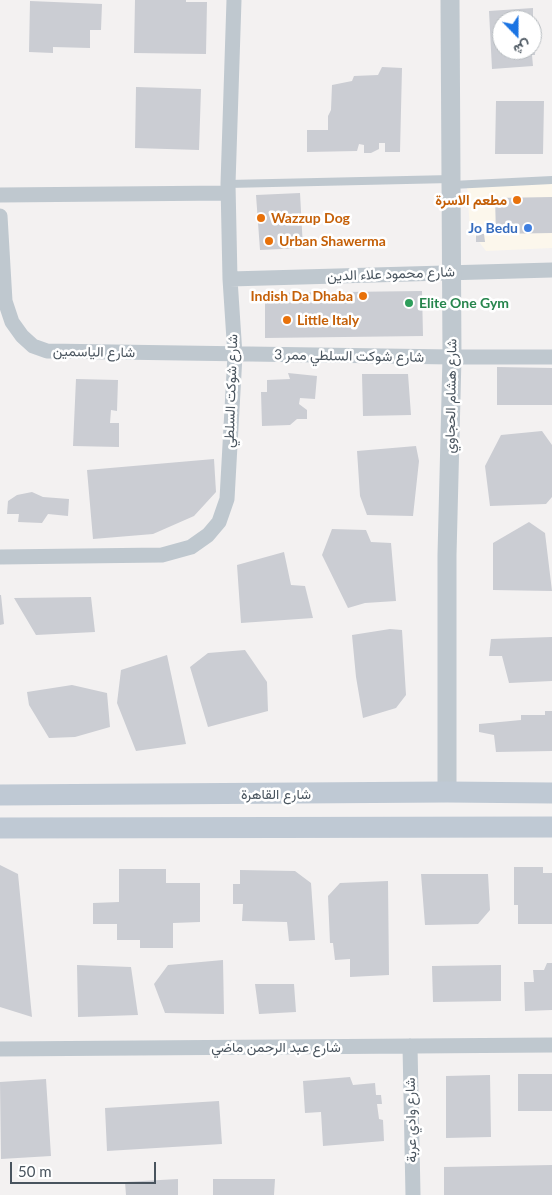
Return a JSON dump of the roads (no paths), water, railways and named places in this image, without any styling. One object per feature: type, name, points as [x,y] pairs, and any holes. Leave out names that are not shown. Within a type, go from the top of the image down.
[{"type":"main road","name":"شارع القاهرة","points":[[0,795],[552,793]]},
{"type":"main road","points":[[0,828],[552,827]]},
{"type":"street","name":"شارع شوكت السلطي","points":[[0,557],[162,555],[192,546],[208,535],[219,522],[226,499],[235,355],[230,279],[228,188],[234,0]]},
{"type":"street","name":"شارع هشام الحجاوي","points":[[447,792],[447,555],[452,357],[450,0]]},
{"type":"street","points":[[0,195],[228,188]]},
{"type":"street","name":"شارع الياسمين","points":[[0,216],[5,301],[12,322],[22,336],[33,346],[46,351],[235,355]]},
{"type":"street","name":"شارع محمود علاء الدين","points":[[230,279],[552,270]]},
{"type":"street","name":"شارع شوكت السلطي ممر 3","points":[[235,355],[552,357]]},
{"type":"street","name":"شارع عبد الرحمن ماضي","points":[[0,1049],[552,1045]]},
{"type":"street","name":"شارع وادي عربة","points":[[410,1046],[412,1195]]},
{"type":"lane","points":[[228,188],[552,180]]},
{"type":"place","name":"مطعم الاسرة","points":[[517,200]]},
{"type":"place","name":"Wazzup Dog","points":[[261,218]]},
{"type":"place","name":"Jo Bedu","points":[[528,228]]},
{"type":"place","name":"Urban Shawerma","points":[[269,241]]},
{"type":"place","name":"Indish Da Dhaba","points":[[363,296]]},
{"type":"place","name":"Elite One Gym","points":[[409,303]]},
{"type":"place","name":"Little Italy","points":[[287,320]]}]
